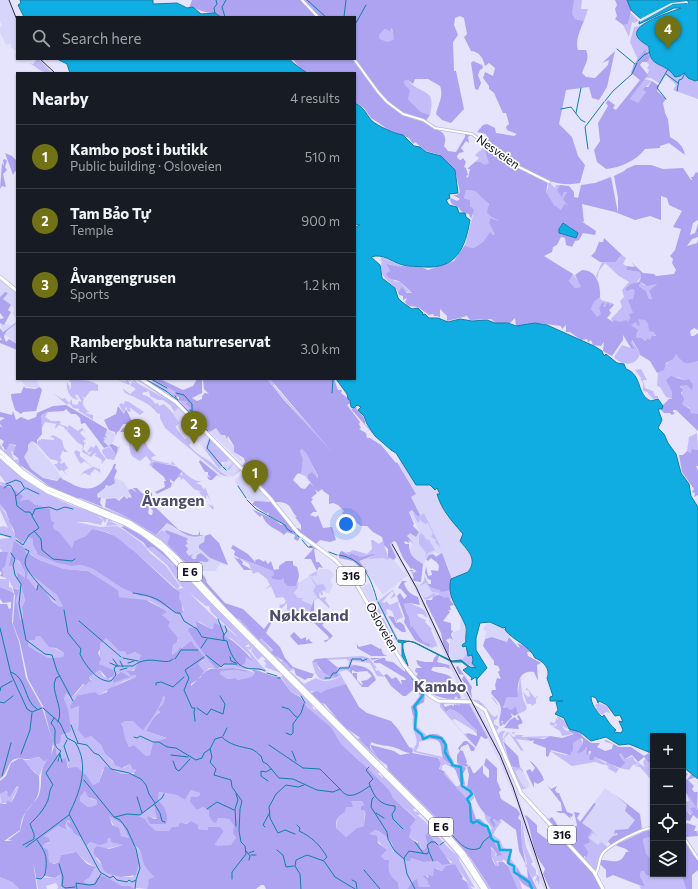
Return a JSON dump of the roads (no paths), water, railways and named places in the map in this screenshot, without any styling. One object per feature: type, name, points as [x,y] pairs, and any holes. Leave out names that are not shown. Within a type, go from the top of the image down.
[{"type":"highway","name":"E 6","points":[[0,451],[30,477],[72,501]]},
{"type":"highway","name":"E 6","points":[[0,456],[33,483],[126,524],[158,545],[449,836],[468,860],[486,889]]},
{"type":"highway","name":"E 6","points":[[384,772],[450,842],[467,864],[483,889]]},
{"type":"main road","points":[[302,0],[317,16]]},
{"type":"main road","name":"Nesveien","points":[[355,60],[378,92],[387,102],[403,114],[424,120],[435,128],[472,134],[515,165],[549,182]]},
{"type":"main road","points":[[0,277],[16,290]]},
{"type":"main road","name":"Osloveien","points":[[143,380],[176,402],[244,469],[273,501],[298,533],[331,556],[350,575],[360,588],[401,660],[425,691],[440,701],[467,701],[483,707],[489,717],[516,782],[527,798],[596,871],[603,889]]},
{"type":"main road","points":[[596,871],[604,852],[644,829],[650,828]]},
{"type":"main road","points":[[686,841],[698,859]]},
{"type":"water","points":[[20,0],[153,0],[153,4],[177,3],[187,8],[193,7],[201,14],[215,13],[220,16],[24,16],[18,5],[21,3]]},
{"type":"water","points":[[627,0],[698,0],[698,80],[695,81],[688,78],[684,73],[675,77],[671,72],[652,59],[649,47],[637,36],[637,31],[646,22],[681,8],[674,8],[639,24],[639,22],[673,4],[687,3],[689,5],[688,1],[671,3],[641,19],[631,10]]},
{"type":"water","points":[[59,60],[290,60],[306,72],[70,72],[67,64]]},
{"type":"water","points":[[356,104],[363,109],[372,121],[382,127],[403,135],[414,146],[420,147],[426,152],[441,156],[455,170],[458,193],[449,194],[450,198],[446,200],[449,205],[457,207],[459,213],[465,213],[466,217],[470,220],[462,248],[458,255],[444,264],[435,267],[408,266],[380,256],[371,257],[380,265],[382,278],[395,288],[398,298],[402,302],[412,309],[418,308],[423,313],[422,315],[425,314],[429,318],[438,318],[448,322],[460,319],[472,321],[487,320],[495,323],[508,323],[516,326],[535,323],[547,325],[594,346],[602,351],[604,356],[606,354],[617,363],[624,364],[626,369],[635,376],[646,398],[651,401],[658,399],[663,406],[662,409],[658,409],[662,420],[658,428],[664,434],[668,443],[676,454],[681,473],[689,484],[691,496],[698,507],[698,779],[686,769],[686,733],[650,733],[650,753],[629,744],[619,745],[606,737],[591,741],[580,732],[569,729],[564,718],[555,714],[558,710],[556,702],[563,701],[550,701],[550,697],[553,696],[547,678],[548,672],[546,666],[535,658],[525,646],[509,634],[505,630],[506,627],[503,628],[490,622],[480,623],[476,638],[476,650],[487,668],[477,679],[477,686],[476,677],[471,680],[472,678],[463,670],[468,667],[462,662],[452,662],[411,642],[414,642],[452,661],[461,660],[470,667],[476,668],[472,663],[472,655],[468,656],[466,646],[463,647],[462,645],[466,642],[466,627],[454,604],[450,592],[451,579],[468,572],[471,567],[472,559],[469,552],[460,541],[463,534],[442,506],[437,494],[440,494],[437,488],[435,490],[430,485],[416,485],[396,453],[375,436],[367,424],[364,416],[358,410],[361,407],[357,405],[354,408],[351,407],[347,394],[337,380],[356,380],[356,227],[360,225],[356,224]],"holes":[[[591,696],[596,698],[598,703],[599,701],[607,705],[615,716],[620,715],[623,722],[619,721],[623,730],[621,733],[614,732],[616,730],[604,715],[602,717],[596,710]]]},
{"type":"water","points":[[563,223],[578,233],[576,238],[559,233],[559,229]]},
{"type":"water","points":[[398,640],[408,641],[403,643],[403,646],[408,666],[402,656],[402,643],[398,642]]},
{"type":"waterway","points":[[215,13],[214,8],[217,4],[216,0]]},
{"type":"waterway","points":[[225,16],[222,7],[226,0]]},
{"type":"waterway","points":[[307,0],[325,16]]},
{"type":"waterway","points":[[344,16],[346,0]]},
{"type":"waterway","points":[[356,23],[366,5]]},
{"type":"waterway","points":[[617,49],[635,64]]},
{"type":"waterway","points":[[638,61],[650,52]]},
{"type":"waterway","points":[[605,101],[613,91],[632,74],[637,63]]},
{"type":"waterway","points":[[666,99],[657,88],[668,69]]},
{"type":"waterway","points":[[677,91],[679,80],[682,79],[685,73]]},
{"type":"waterway","points":[[666,74],[678,83]]},
{"type":"waterway","points":[[576,113],[581,88]]},
{"type":"waterway","points":[[588,149],[585,127],[604,102]]},
{"type":"waterway","points":[[561,109],[571,107],[581,120],[585,122]]},
{"type":"waterway","points":[[147,380],[166,391],[176,399],[208,431]]},
{"type":"waterway","points":[[153,380],[167,388]]},
{"type":"waterway","points":[[332,393],[333,380]]},
{"type":"waterway","points":[[176,393],[184,395],[192,404],[192,415]]},
{"type":"waterway","points":[[175,396],[178,400]]},
{"type":"waterway","points":[[190,410],[196,414],[195,418]]},
{"type":"waterway","points":[[210,439],[207,448],[222,466]]},
{"type":"waterway","points":[[223,467],[226,470]]},
{"type":"waterway","points":[[6,484],[16,480],[21,482],[25,489]]},
{"type":"waterway","points":[[4,488],[8,485],[11,486],[15,493],[17,506],[25,512],[30,512],[32,515]]},
{"type":"waterway","points":[[238,486],[246,498]]},
{"type":"waterway","points":[[26,488],[39,494]]},
{"type":"waterway","points":[[16,496],[24,489]]},
{"type":"waterway","points":[[247,500],[256,509],[285,525],[287,529],[292,532]]},
{"type":"waterway","points":[[16,540],[23,545],[29,535],[39,528],[32,516],[35,509],[49,507],[57,510],[65,507],[73,509]]},
{"type":"waterway","points":[[34,531],[41,539],[42,550],[53,559],[72,561],[75,559]]},
{"type":"waterway","points":[[294,532],[299,537]]},
{"type":"waterway","points":[[0,534],[11,537]]},
{"type":"waterway","points":[[302,540],[308,547]]},
{"type":"waterway","points":[[25,549],[29,551],[25,563],[29,572],[55,600]]},
{"type":"waterway","points":[[329,552],[337,555]]},
{"type":"waterway","points":[[11,553],[15,559],[13,565],[15,575],[21,584],[19,604],[26,640],[45,654],[52,655],[57,671],[73,701]]},
{"type":"waterway","points":[[339,555],[348,557],[360,565],[369,578],[377,600]]},
{"type":"waterway","points":[[37,590],[38,585]]},
{"type":"waterway","points":[[133,593],[153,598],[162,602],[176,613],[180,613],[184,621],[197,629],[202,637],[227,641],[233,657],[242,666],[248,669],[260,669],[265,671]]},
{"type":"waterway","points":[[378,602],[397,640]]},
{"type":"waterway","points":[[64,610],[68,633],[81,649],[80,654],[85,663],[92,672],[101,679],[111,681],[116,675],[114,669],[116,666],[133,666],[139,662],[151,660],[166,662],[173,659]]},
{"type":"waterway","points":[[218,619],[224,635]]},
{"type":"waterway","points":[[79,621],[121,657]]},
{"type":"waterway","points":[[224,640],[223,636],[227,631],[225,626]]},
{"type":"waterway","points":[[0,628],[11,674],[27,709],[32,712],[42,708]]},
{"type":"waterway","points":[[201,648],[207,639]]},
{"type":"waterway","points":[[175,659],[181,650],[198,650]]},
{"type":"waterway","points":[[206,655],[221,667],[224,664],[237,664]]},
{"type":"waterway","points":[[195,721],[195,708],[192,708],[184,690],[189,678],[185,670],[204,657]]},
{"type":"waterway","points":[[230,657],[231,661],[236,663]]},
{"type":"waterway","points":[[123,658],[138,661]]},
{"type":"waterway","points":[[113,659],[118,666]]},
{"type":"waterway","points":[[325,678],[330,678],[333,673],[336,673],[340,668],[349,668],[352,659],[361,659],[362,661],[367,659]]},
{"type":"waterway","points":[[120,661],[123,667]]},
{"type":"waterway","points":[[128,663],[134,661]]},
{"type":"waterway","points":[[110,663],[117,666]]},
{"type":"waterway","points":[[120,670],[127,668]]},
{"type":"waterway","points":[[11,672],[20,679],[30,701],[37,709]]},
{"type":"waterway","points":[[267,673],[277,676]]},
{"type":"waterway","points":[[411,675],[423,695],[414,707],[416,712],[415,729],[422,735],[423,739],[430,736],[441,738],[446,745],[445,752],[452,764]]},
{"type":"waterway","points":[[58,722],[60,711],[54,683],[56,678],[60,676]]},
{"type":"waterway","points":[[156,685],[156,683],[161,682],[173,687],[184,677]]},
{"type":"waterway","points":[[0,691],[1,687],[12,681]]},
{"type":"waterway","points":[[0,702],[4,703],[13,696]]},
{"type":"waterway","points":[[197,708],[207,715],[211,709],[223,714],[225,704],[220,696]]},
{"type":"waterway","points":[[301,696],[305,703]]},
{"type":"waterway","points":[[286,733],[291,735],[293,733],[293,724],[301,713],[304,704]]},
{"type":"waterway","points":[[282,707],[289,709],[297,717]]},
{"type":"waterway","points":[[43,708],[60,723],[67,738],[75,742],[80,751],[83,769],[82,778],[77,797],[69,814],[100,872],[110,878],[113,876],[117,880],[127,882],[129,880],[132,882],[136,880],[135,889]]},
{"type":"waterway","points":[[21,754],[30,730],[32,713]]},
{"type":"waterway","points":[[23,845],[34,839],[34,834],[30,824],[44,807],[53,785],[46,773],[61,751],[55,744],[55,730],[51,723],[54,718]]},
{"type":"waterway","points":[[71,725],[78,743]]},
{"type":"waterway","points":[[223,736],[227,728]]},
{"type":"waterway","points":[[134,737],[137,738],[140,736],[153,742],[159,742],[167,747],[176,748],[196,760],[202,758],[204,753],[210,749]]},
{"type":"waterway","points":[[232,879],[232,872],[246,854],[245,846],[241,842],[239,831],[242,801],[232,787],[231,780],[214,775],[216,769],[210,762],[212,757],[210,749],[215,739],[222,737],[232,744],[255,751],[261,756],[263,762],[267,764],[279,778],[293,779],[317,790],[333,792],[340,789],[347,795],[355,795],[370,786]]},
{"type":"waterway","points":[[67,740],[64,746],[69,761]]},
{"type":"waterway","points":[[2,776],[11,743]]},
{"type":"waterway","points":[[77,743],[87,745],[94,753],[99,755],[111,769],[129,773],[141,779],[146,785],[149,794],[155,803]]},
{"type":"waterway","points":[[269,745],[303,768],[320,769],[340,789]]},
{"type":"waterway","points":[[292,751],[296,761]]},
{"type":"waterway","points":[[60,754],[62,762]]},
{"type":"waterway","points":[[58,761],[60,754]]},
{"type":"waterway","points":[[171,755],[188,757]]},
{"type":"waterway","points":[[173,761],[176,769],[179,771],[190,759]]},
{"type":"waterway","points":[[452,765],[461,767],[462,786],[472,794],[467,799],[470,804],[471,821],[473,823],[477,821],[487,826],[491,836]]},
{"type":"waterway","points":[[369,767],[366,770],[373,779],[369,783],[375,796],[381,802],[395,806],[395,810],[392,814],[393,819],[403,829]]},
{"type":"waterway","points":[[268,781],[261,776],[261,771],[266,772],[271,769]]},
{"type":"waterway","points":[[84,780],[114,817],[120,820],[127,829],[136,849],[140,868],[136,880]]},
{"type":"waterway","points":[[295,834],[285,830],[278,833],[270,818],[269,807],[276,794],[286,785],[298,787],[304,785]]},
{"type":"waterway","points":[[115,817],[127,814],[140,815],[162,798],[164,794]]},
{"type":"waterway","points":[[236,794],[238,800],[235,809],[236,826]]},
{"type":"waterway","points":[[137,797],[142,813]]},
{"type":"waterway","points":[[374,797],[372,799],[371,807],[387,832],[388,839],[394,850],[404,859]]},
{"type":"waterway","points":[[207,809],[217,802],[234,810]]},
{"type":"waterway","points":[[155,805],[160,813],[162,821],[165,822]]},
{"type":"waterway","points":[[265,827],[263,825],[270,812]]},
{"type":"waterway","points":[[376,813],[384,818]]},
{"type":"waterway","points":[[26,847],[69,815]]},
{"type":"waterway","points":[[297,825],[300,828],[299,831],[312,839],[322,849],[327,857],[324,860]]},
{"type":"waterway","points":[[453,836],[461,845],[468,849],[480,848],[483,842],[490,836]]},
{"type":"waterway","points":[[491,838],[498,842],[500,850],[511,850],[508,863],[514,866],[514,872],[529,882],[532,889]]},
{"type":"waterway","points":[[36,878],[41,879],[44,876],[46,864],[45,854],[37,840]]},
{"type":"waterway","points":[[415,842],[423,853]]},
{"type":"waterway","points":[[415,889],[407,874],[404,858],[409,851],[427,854],[429,851],[427,845],[431,842],[435,842],[438,845]]},
{"type":"waterway","points":[[440,845],[444,842]]},
{"type":"waterway","points":[[277,850],[283,855],[286,867],[294,866]]},
{"type":"waterway","points":[[246,851],[250,856],[249,860]]},
{"type":"waterway","points":[[249,853],[254,851]]},
{"type":"waterway","points":[[429,852],[433,861]]},
{"type":"waterway","points":[[251,855],[256,855]]},
{"type":"waterway","points":[[301,889],[300,874],[295,866],[296,860],[307,855],[324,861],[335,877],[355,889]]},
{"type":"waterway","points":[[59,864],[63,877],[62,886],[65,888],[75,887]]},
{"type":"waterway","points":[[364,870],[380,889]]},
{"type":"waterway","points":[[77,889],[76,883],[89,885],[95,884],[101,874]]},
{"type":"waterway","points":[[352,880],[356,882],[357,889]]},
{"type":"railway","points":[[9,0],[16,18]]},
{"type":"railway","points":[[41,60],[54,72]]},
{"type":"railway","points":[[392,544],[416,587],[452,664],[500,755],[513,787],[547,889]]},
{"type":"place","name":"Rambergbukta naturreservat","points":[[668,49]]},
{"type":"place","name":"Tam Bảo Tự","points":[[194,444]]},
{"type":"place","name":"Åvangengrusen","points":[[137,452]]},
{"type":"place","name":"Kambo post i butikk","points":[[255,493]]},
{"type":"district","name":"Åvangen","points":[[173,500]]},
{"type":"district","name":"Nøkkeland","points":[[309,615]]},
{"type":"district","name":"Kambo","points":[[440,686]]}]
